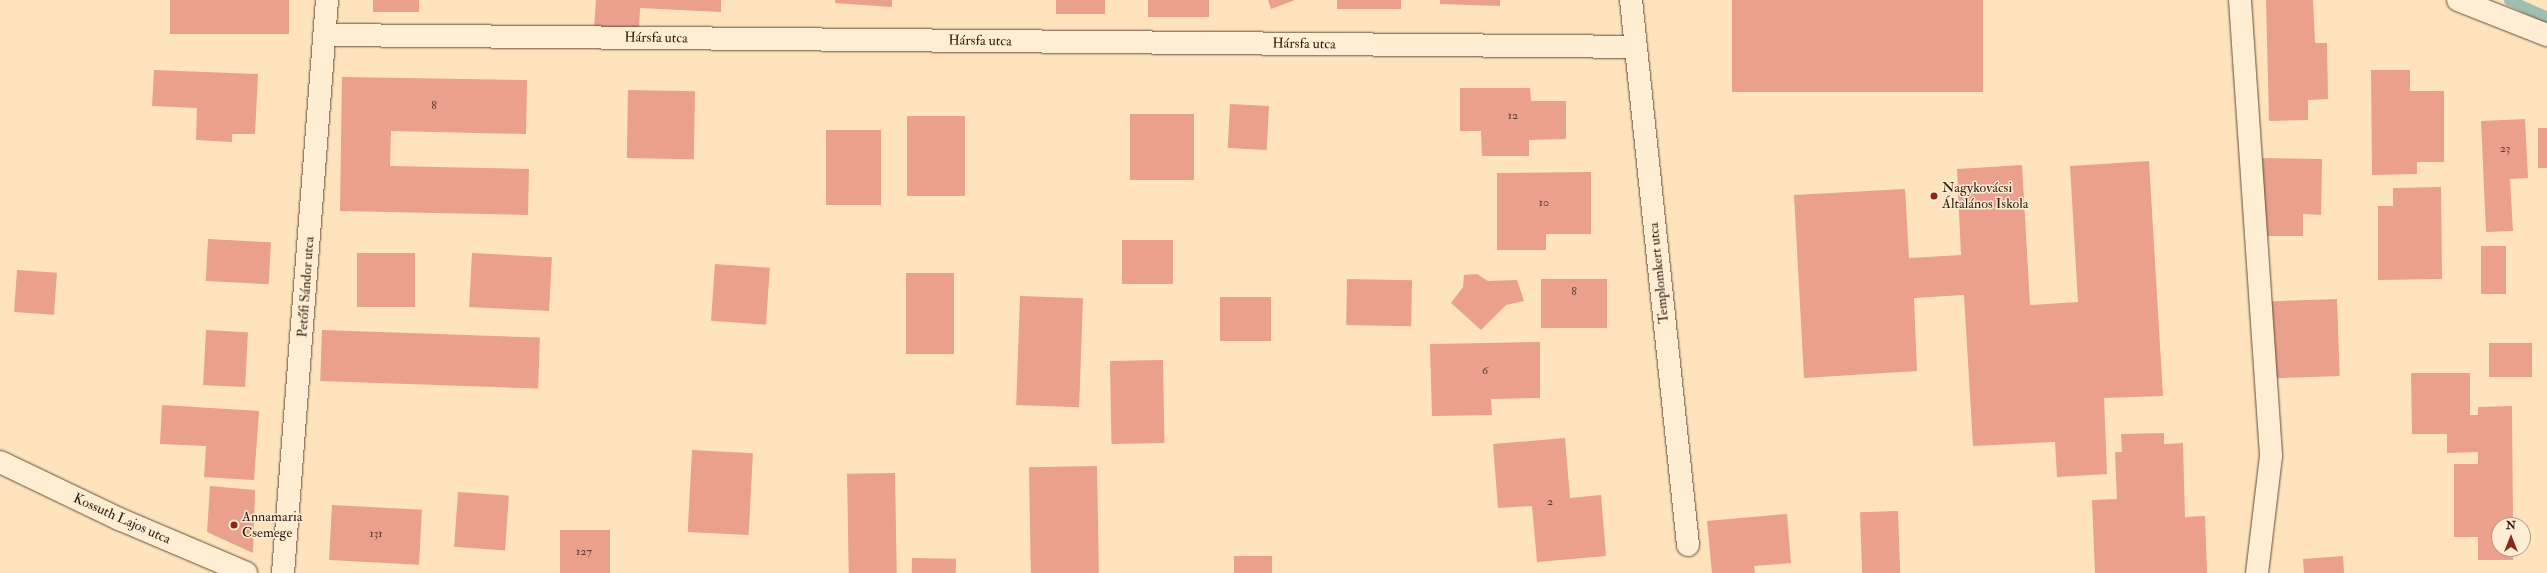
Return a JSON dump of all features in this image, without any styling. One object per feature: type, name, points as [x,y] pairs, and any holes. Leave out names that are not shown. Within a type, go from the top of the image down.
[{"type":"street","name":"Petőfi Sándor utca","points":[[284,573],[327,0]]},
{"type":"street","name":"Templomkert utca","points":[[1631,0],[1634,47],[1688,545]]},
{"type":"street","points":[[2240,0],[2271,456],[2257,573]]},
{"type":"street","points":[[2458,0],[2547,35]]},
{"type":"street","name":"Hársfa utca","points":[[325,35],[1634,47]]},
{"type":"street","name":"Kossuth Lajos utca","points":[[0,462],[119,519],[246,573]]},
{"type":"building","points":[[170,0],[289,0],[289,34],[170,34]]},
{"type":"building","points":[[373,0],[419,0],[419,12],[373,12]]},
{"type":"building","points":[[596,0],[721,0],[721,12],[640,8],[639,30],[594,28]]},
{"type":"building","points":[[835,0],[892,0],[892,7],[835,3]]},
{"type":"building","points":[[1056,0],[1105,0],[1105,14],[1056,14]]},
{"type":"building","points":[[1148,0],[1209,0],[1209,17],[1148,17]]},
{"type":"building","points":[[1268,0],[1295,0],[1271,9]]},
{"type":"building","points":[[1337,0],[1401,0],[1401,9],[1337,9]]},
{"type":"building","points":[[1440,0],[1500,0],[1500,6],[1440,4]]},
{"type":"building","points":[[1732,0],[1983,0],[1983,92],[1732,92]]},
{"type":"building","points":[[2266,0],[2313,0],[2315,43],[2327,43],[2328,99],[2308,100],[2308,120],[2269,121]]},
{"type":"building","points":[[154,70],[258,74],[255,134],[232,134],[232,142],[196,140],[197,108],[152,106]]},
{"type":"building","points":[[2371,70],[2410,70],[2410,91],[2444,91],[2444,162],[2417,162],[2417,174],[2372,175]]},
{"type":"building","points":[[342,77],[527,80],[526,134],[391,131],[390,166],[529,169],[528,215],[340,211]]},
{"type":"building","points":[[1460,88],[1530,88],[1531,101],[1566,101],[1566,139],[1529,140],[1529,156],[1482,156],[1481,131],[1460,131]]},
{"type":"building","points":[[628,90],[695,91],[694,159],[627,158]]},
{"type":"building","points":[[1230,104],[1269,106],[1267,150],[1228,148]]},
{"type":"building","points":[[1130,114],[1194,114],[1194,180],[1130,180]]},
{"type":"building","points":[[907,116],[965,116],[965,196],[907,196]]},
{"type":"building","points":[[2525,119],[2528,178],[2510,179],[2513,231],[2486,232],[2481,121]]},
{"type":"building","points":[[2538,128],[2547,128],[2547,168],[2538,168]]},
{"type":"building","points":[[826,130],[881,130],[881,205],[826,205]]},
{"type":"building","points":[[2260,158],[2322,159],[2321,215],[2303,214],[2303,236],[2260,236]]},
{"type":"building","points":[[2149,161],[2163,396],[2104,398],[2107,474],[2057,477],[2055,442],[1973,446],[1964,295],[1914,298],[1917,371],[1804,378],[1794,195],[1905,189],[1909,258],[1961,255],[1957,169],[2022,165],[2030,305],[2078,302],[2070,166]]},
{"type":"building","points":[[1591,172],[1591,234],[1546,234],[1546,250],[1497,250],[1497,173]]},
{"type":"building","points":[[2441,187],[2442,279],[2378,280],[2378,206],[2393,206],[2393,188]]},
{"type":"building","points":[[208,239],[271,242],[269,284],[206,281]]},
{"type":"building","points":[[1122,240],[1173,240],[1173,284],[1122,284]]},
{"type":"building","points":[[2481,246],[2506,246],[2506,294],[2481,294]]},
{"type":"building","points":[[357,253],[415,253],[415,307],[357,307]]},
{"type":"building","points":[[472,253],[552,257],[549,311],[469,307]]},
{"type":"building","points":[[715,264],[770,268],[766,325],[711,321]]},
{"type":"building","points":[[17,270],[57,273],[54,315],[14,312]]},
{"type":"building","points":[[906,273],[954,273],[954,354],[906,354]]},
{"type":"building","points":[[1477,274],[1488,281],[1517,280],[1524,301],[1506,305],[1481,330],[1451,303],[1463,287],[1464,275]]},
{"type":"building","points":[[1347,279],[1412,280],[1411,326],[1346,325]]},
{"type":"building","points":[[1541,279],[1607,279],[1607,328],[1541,328]]},
{"type":"building","points":[[1020,296],[1083,298],[1079,407],[1016,405]]},
{"type":"building","points":[[1220,297],[1271,297],[1271,341],[1220,341]]},
{"type":"building","points":[[2337,299],[2340,376],[2270,378],[2267,301]]},
{"type":"building","points":[[206,330],[248,332],[245,387],[203,385]]},
{"type":"building","points":[[322,330],[540,338],[538,389],[320,381]]},
{"type":"building","points":[[1540,342],[1540,398],[1491,399],[1492,415],[1432,416],[1430,344]]},
{"type":"building","points":[[2489,343],[2532,343],[2532,377],[2489,377]]},
{"type":"building","points":[[1163,360],[1164,443],[1111,444],[1110,361]]},
{"type":"building","points":[[2411,373],[2470,373],[2470,415],[2478,415],[2478,407],[2512,406],[2513,517],[2491,517],[2491,557],[2513,557],[2513,560],[2478,560],[2478,537],[2454,537],[2454,464],[2478,464],[2478,452],[2447,453],[2447,434],[2412,434]]},
{"type":"building","points":[[162,405],[259,411],[254,480],[204,477],[206,446],[160,444]]},
{"type":"building","points":[[2164,433],[2164,444],[2183,443],[2185,517],[2205,516],[2207,573],[2095,573],[2092,500],[2117,499],[2115,452],[2122,452],[2121,434]]},
{"type":"building","points":[[1565,438],[1570,498],[1601,495],[1606,556],[1537,562],[1532,506],[1498,508],[1493,444]]},
{"type":"building","points":[[692,450],[753,453],[749,535],[688,532]]},
{"type":"building","points":[[1097,466],[1099,573],[1031,573],[1029,467]]},
{"type":"building","points":[[895,473],[897,573],[849,573],[847,474]]},
{"type":"building","points":[[210,486],[255,490],[253,553],[207,532]]},
{"type":"building","points":[[458,492],[509,496],[505,550],[454,547]]},
{"type":"building","points":[[332,505],[422,510],[419,565],[329,560]]},
{"type":"building","points":[[1898,511],[1900,573],[1862,573],[1860,512]]},
{"type":"building","points":[[1787,514],[1791,563],[1754,566],[1755,573],[1712,573],[1707,521]]},
{"type":"building","points":[[560,530],[610,530],[610,573],[560,573]]},
{"type":"building","points":[[1234,556],[1272,556],[1272,573],[1234,573]]},
{"type":"building","points":[[2343,556],[2344,573],[2304,573],[2303,559]]},
{"type":"building","points":[[912,558],[956,559],[956,573],[912,573]]},
{"type":"waterway","points":[[2509,0],[2547,17]]},
{"type":"place","name":"Nagykovácsi Általános Iskola","points":[[1934,196]]},
{"type":"place","name":"Annamaria Csemege","points":[[234,525]]}]
